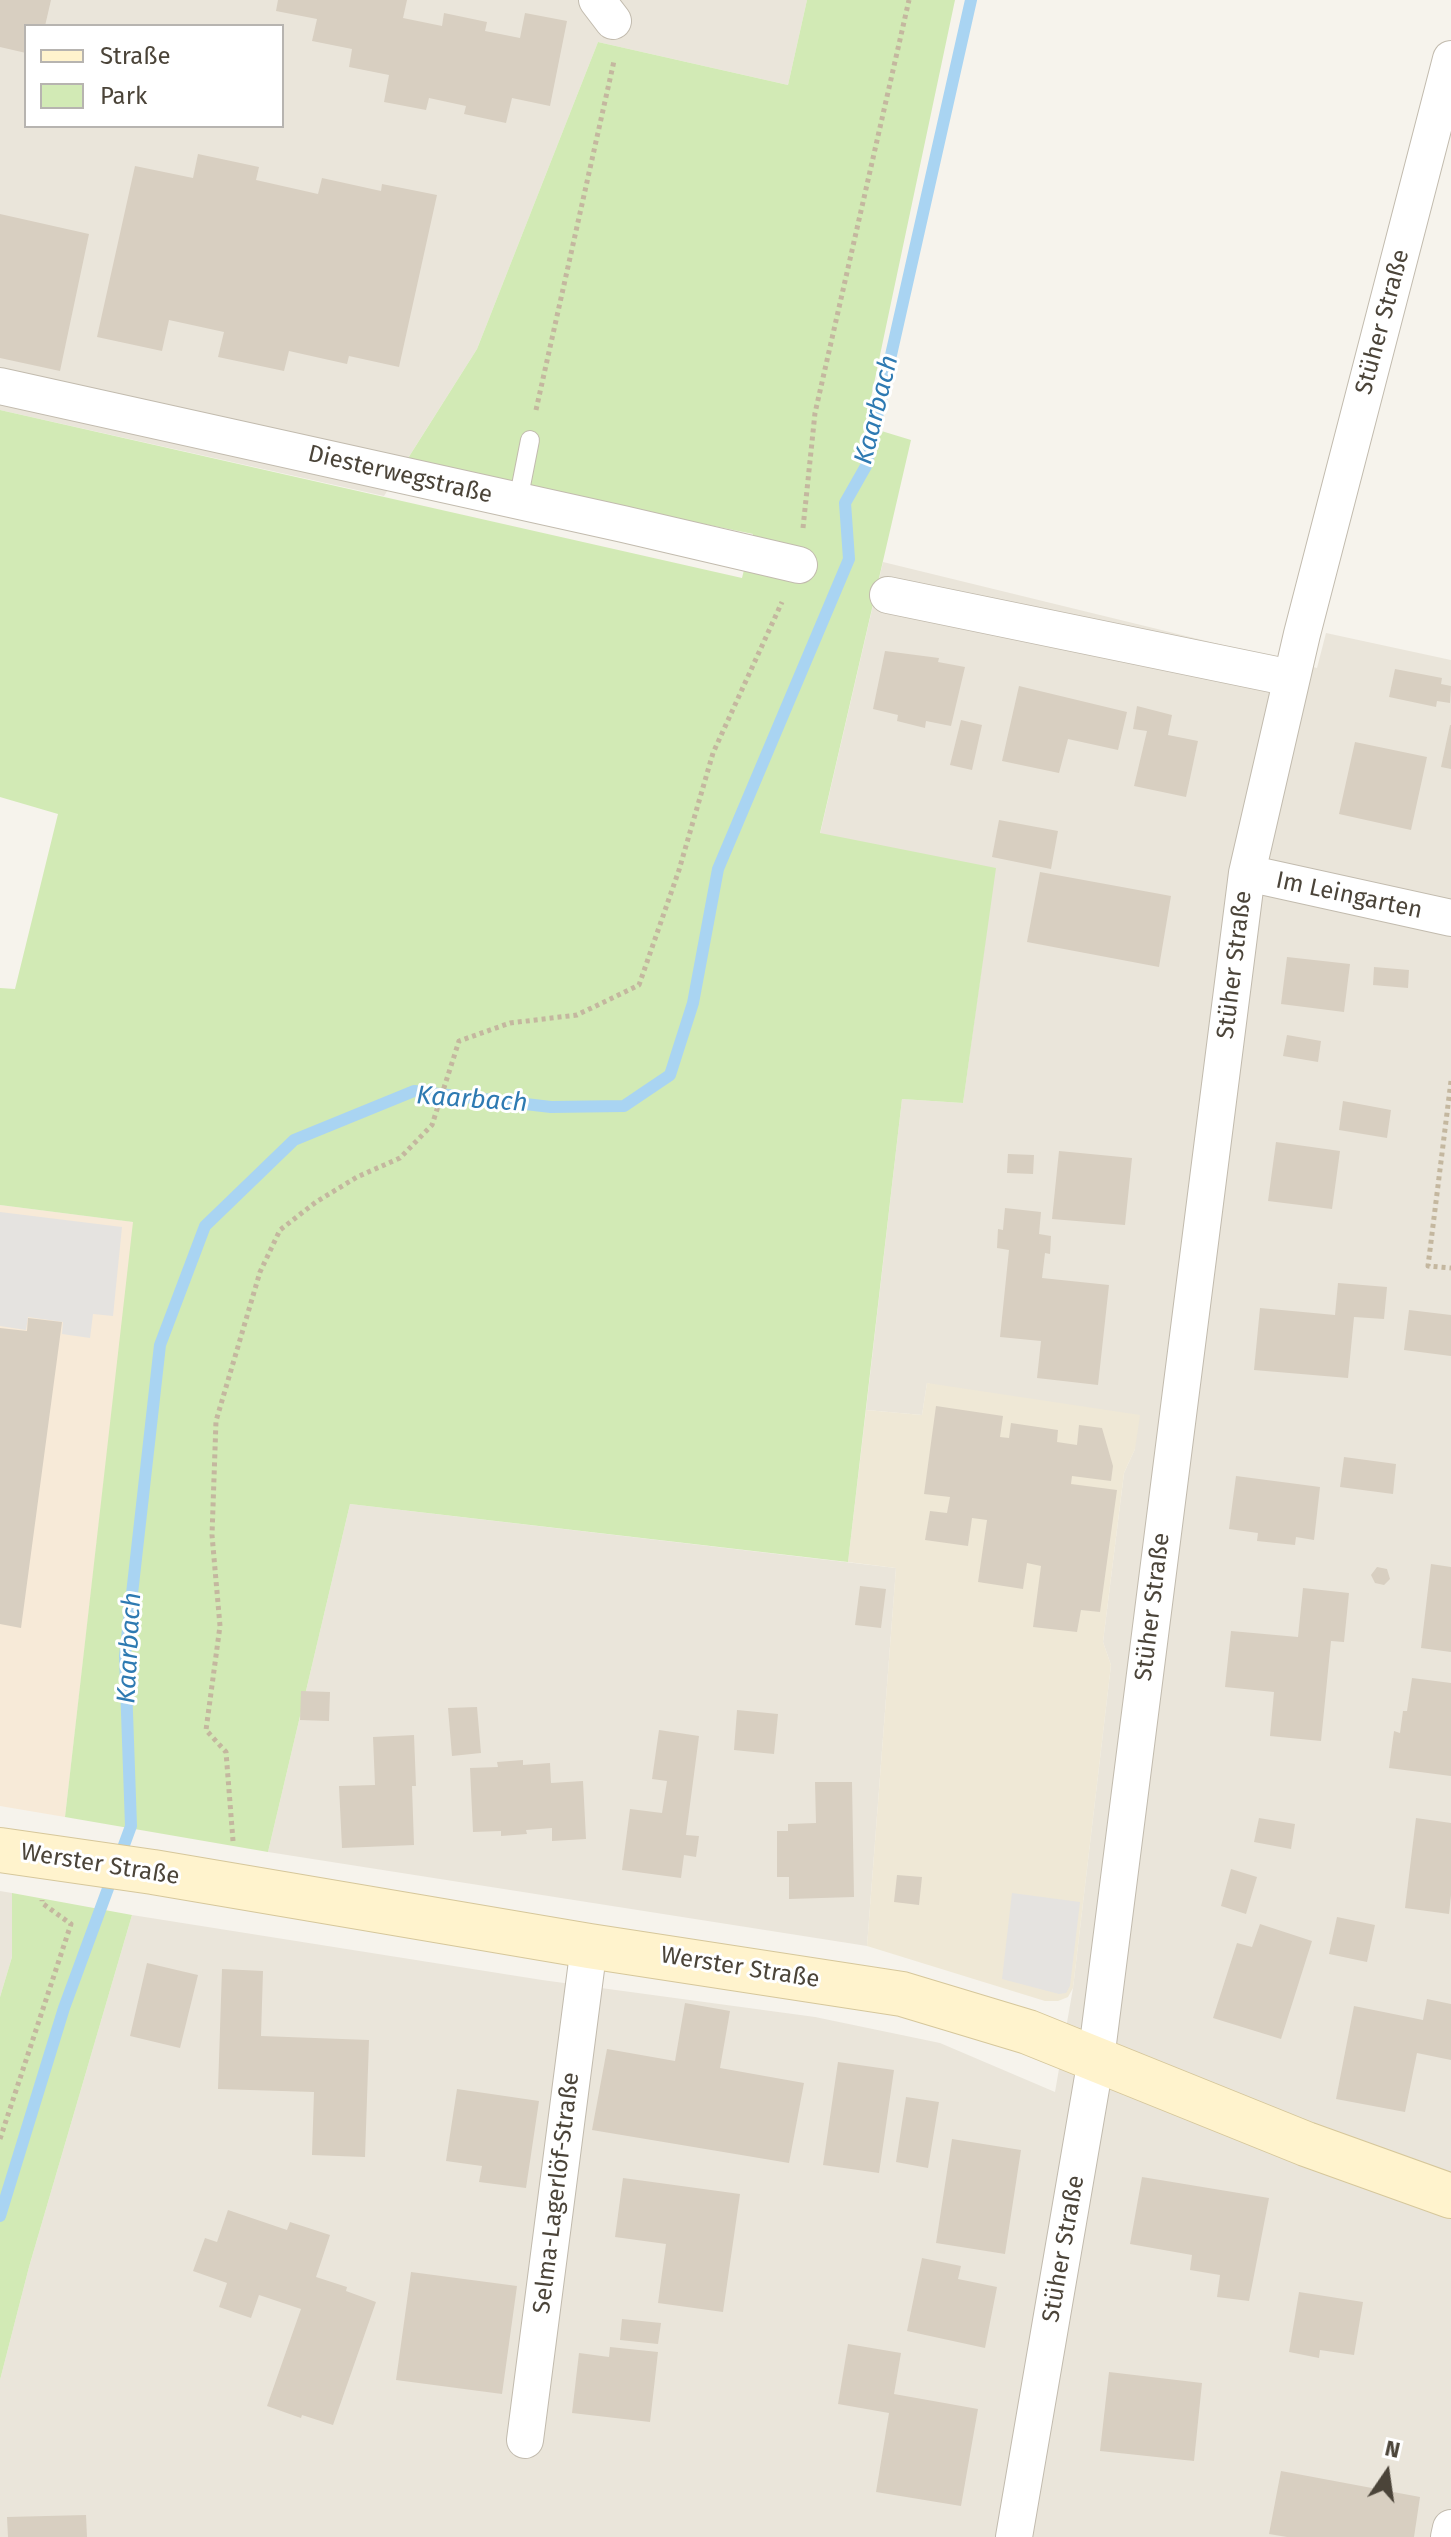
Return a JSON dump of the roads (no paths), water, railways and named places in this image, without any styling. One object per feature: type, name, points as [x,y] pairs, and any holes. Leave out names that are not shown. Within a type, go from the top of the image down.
[{"type":"main road","name":"Werster Straße","points":[[0,1850],[902,1994],[1028,2032],[1306,2144],[1451,2196]]},
{"type":"street","name":"Stüher Straße","points":[[1014,2537],[1096,2059],[1247,873],[1291,678],[1451,59]]},
{"type":"street","name":"Diesterwegstraße","points":[[0,386],[799,565]]},
{"type":"street","points":[[888,595],[1291,678]]},
{"type":"street","name":"Im Leingarten","points":[[1247,873],[1451,918]]},
{"type":"street","name":"Selma-Lagerlöf-Straße","points":[[525,2440],[589,1946]]},
{"type":"street","points":[[1449,2537],[1451,2528]]},
{"type":"lane","points":[[518,501],[530,440]]},
{"type":"waterway","name":"Kaarbach","points":[[0,2216],[64,2008],[131,1826],[125,1656],[160,1345],[205,1226],[294,1140],[414,1091],[551,1107],[624,1106],[670,1075],[693,1003],[718,869],[849,559],[845,503],[866,466],[971,0]]}]
